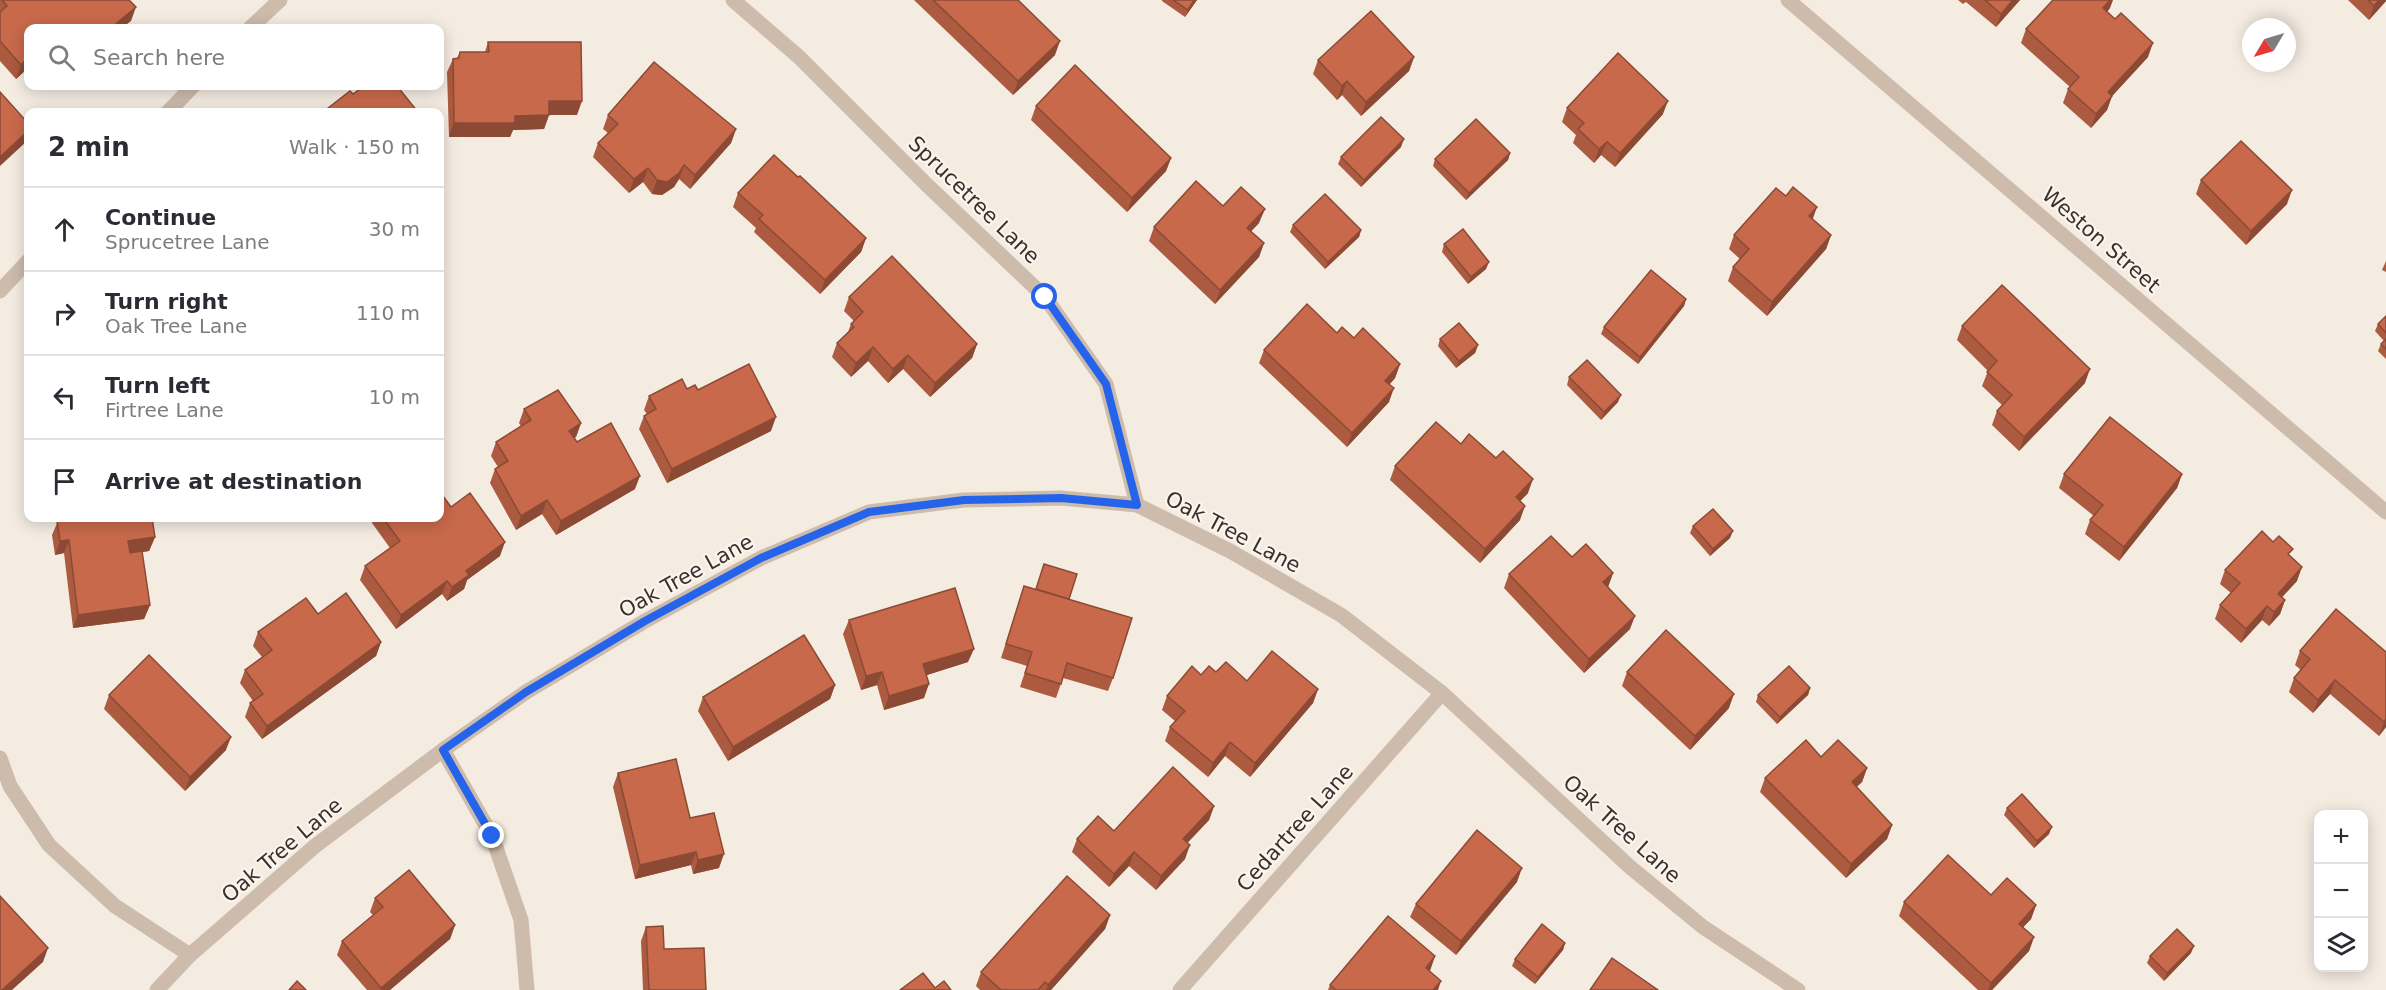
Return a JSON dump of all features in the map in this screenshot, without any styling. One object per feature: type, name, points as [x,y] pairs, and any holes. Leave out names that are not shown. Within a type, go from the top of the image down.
[{"type":"street","points":[[254,24],[280,0]]},
{"type":"street","name":"Sprucetree Lane","points":[[733,0],[799,57],[1045,297],[1106,384],[1137,505]]},
{"type":"street","name":"Weston Street","points":[[1788,0],[2386,513]]},
{"type":"street","points":[[172,108],[189,90]]},
{"type":"street","points":[[0,291],[24,265]]},
{"type":"street","name":"Oak Tree Lane","points":[[157,990],[190,955],[315,846],[443,750],[526,692],[645,621],[761,558],[869,512],[964,500],[1061,498],[1137,505],[1230,551],[1341,615],[1442,693],[1630,867],[1702,927],[1798,990]]},
{"type":"street","name":"Cedartree Lane","points":[[1180,990],[1442,693]]},
{"type":"street","points":[[443,750],[492,836],[520,920],[527,990]]},
{"type":"street","points":[[0,758],[10,786],[49,845],[115,906],[190,955]]},
{"type":"building","points":[[2,0],[129,0],[136,7],[116,24],[24,24],[24,62],[21,65],[0,41],[0,12],[7,6]]},
{"type":"building","points":[[933,0],[1018,0],[1060,41],[1018,81]]},
{"type":"building","points":[[1173,0],[1194,0],[1188,10]]},
{"type":"building","points":[[1985,0],[2013,0],[2001,14]]},
{"type":"building","points":[[2053,0],[2110,0],[2103,8],[2115,19],[2121,13],[2153,43],[2108,92],[2112,96],[2096,114],[2068,89],[2079,77],[2026,29]]},
{"type":"building","points":[[2368,0],[2379,0],[2374,6]]},
{"type":"building","points":[[1371,11],[1414,57],[1366,102],[1347,81],[1342,86],[1318,60]]},
{"type":"building","points":[[488,42],[581,42],[582,101],[549,101],[549,115],[515,116],[515,123],[454,123],[453,59],[459,58],[460,52],[489,52]]},
{"type":"building","points":[[1618,53],[1668,101],[1620,153],[1607,142],[1599,149],[1578,129],[1584,123],[1567,108]]},
{"type":"building","points":[[654,62],[736,129],[695,175],[684,165],[679,173],[667,182],[657,180],[648,168],[634,179],[598,143],[618,124],[608,115]]},
{"type":"building","points":[[1075,65],[1171,158],[1132,198],[1036,106]]},
{"type":"building","points":[[358,90],[400,90],[415,108],[328,108],[350,91],[353,94]]},
{"type":"building","points":[[0,92],[24,119],[24,135],[0,157]]},
{"type":"building","points":[[1381,117],[1404,139],[1364,180],[1341,157]]},
{"type":"building","points":[[1476,119],[1510,153],[1469,193],[1435,159]]},
{"type":"building","points":[[2241,141],[2292,190],[2251,231],[2201,180]]},
{"type":"building","points":[[774,155],[798,177],[800,176],[866,238],[825,280],[759,219],[763,215],[738,193]]},
{"type":"building","points":[[1196,181],[1223,206],[1241,187],[1265,209],[1247,228],[1264,243],[1220,290],[1154,227]]},
{"type":"building","points":[[1793,187],[1817,207],[1809,216],[1831,235],[1772,302],[1733,267],[1749,249],[1734,235],[1776,188],[1786,196]]},
{"type":"building","points":[[1325,194],[1361,230],[1328,262],[1293,225]]},
{"type":"building","points":[[1463,229],[1489,262],[1471,277],[1444,244]]},
{"type":"building","points":[[892,256],[977,344],[935,383],[908,355],[893,369],[873,347],[856,363],[837,343],[854,327],[851,324],[863,312],[849,297]]},
{"type":"building","points":[[1651,270],[1686,299],[1640,357],[1604,327]]},
{"type":"building","points":[[2002,285],[2090,369],[2024,437],[1997,411],[2012,395],[1987,372],[1997,361],[1962,326]]},
{"type":"building","points":[[1307,304],[1337,333],[1342,327],[1354,338],[1363,328],[1400,364],[1385,381],[1394,388],[1352,433],[1264,350]]},
{"type":"building","points":[[2386,316],[2386,333],[2378,324]]},
{"type":"building","points":[[1459,323],[1478,345],[1459,361],[1440,339]]},
{"type":"building","points":[[2386,339],[2386,349],[2381,344]]},
{"type":"building","points":[[1587,360],[1621,395],[1604,412],[1569,377]]},
{"type":"building","points":[[749,364],[776,417],[672,469],[644,416],[656,409],[649,396],[682,379],[687,389],[695,385],[698,390]]},
{"type":"building","points":[[558,390],[581,423],[569,431],[577,442],[611,423],[640,476],[561,521],[547,500],[521,516],[495,469],[508,461],[496,442],[531,420],[524,409]]},
{"type":"building","points":[[2110,417],[2182,474],[2124,547],[2090,520],[2103,505],[2064,474]]},
{"type":"building","points":[[1436,422],[1461,444],[1469,434],[1496,458],[1503,451],[1533,479],[1516,497],[1525,506],[1485,549],[1395,466]]},
{"type":"building","points":[[470,493],[505,542],[466,571],[469,575],[452,587],[447,581],[401,615],[365,566],[400,541],[386,522],[444,522],[444,497],[451,507]]},
{"type":"building","points":[[1713,509],[1733,531],[1713,549],[1693,526]]},
{"type":"building","points":[[57,522],[153,522],[155,537],[128,541],[130,553],[142,551],[150,605],[78,615],[69,540],[60,541]]},
{"type":"building","points":[[2262,531],[2273,542],[2279,536],[2293,549],[2288,554],[2302,567],[2278,594],[2285,600],[2274,612],[2267,606],[2246,629],[2220,605],[2240,583],[2225,570]]},
{"type":"building","points":[[1551,536],[1572,557],[1586,544],[1613,573],[1603,582],[1635,616],[1589,659],[1509,574]]},
{"type":"building","points":[[1044,564],[1077,574],[1069,599],[1036,589]]},
{"type":"building","points":[[1024,586],[1132,618],[1113,678],[1067,663],[1061,684],[1025,673],[1032,652],[1006,644]]},
{"type":"building","points":[[955,588],[974,649],[923,664],[929,684],[889,696],[882,672],[866,676],[849,620]]},
{"type":"building","points":[[346,593],[381,642],[267,726],[250,703],[263,694],[245,670],[272,650],[258,632],[306,598],[318,614]]},
{"type":"building","points":[[2336,609],[2386,652],[2386,719],[2384,722],[2335,680],[2318,700],[2294,678],[2310,659],[2300,651]]},
{"type":"building","points":[[1666,630],[1734,694],[1695,736],[1627,672]]},
{"type":"building","points":[[804,635],[835,685],[733,747],[703,697]]},
{"type":"building","points":[[1272,651],[1318,689],[1255,763],[1230,742],[1213,763],[1170,727],[1185,711],[1167,696],[1192,666],[1201,675],[1209,666],[1216,672],[1226,662],[1247,681]]},
{"type":"building","points":[[149,655],[231,737],[190,777],[109,695]]},
{"type":"building","points":[[1789,666],[1810,688],[1780,717],[1758,695]]},
{"type":"building","points":[[1806,740],[1821,757],[1838,740],[1867,768],[1852,782],[1892,825],[1851,864],[1765,778]]},
{"type":"building","points":[[676,759],[690,818],[714,813],[724,854],[698,860],[696,852],[640,865],[618,773]]},
{"type":"building","points":[[1173,767],[1214,806],[1183,839],[1190,845],[1161,876],[1134,852],[1114,874],[1077,839],[1098,816],[1114,831]]},
{"type":"building","points":[[2022,794],[2052,827],[2037,841],[2007,808]]},
{"type":"building","points":[[1477,830],[1522,868],[1461,941],[1416,904]]},
{"type":"building","points":[[1948,855],[1991,895],[2007,878],[2036,905],[2019,924],[2034,937],[1991,983],[1904,902]]},
{"type":"building","points":[[409,870],[455,925],[381,988],[342,941],[383,907],[375,898]]},
{"type":"building","points":[[1067,876],[1110,915],[1048,985],[1045,982],[1038,990],[1001,990],[981,972]]},
{"type":"building","points":[[0,896],[48,948],[2,990],[0,990]]},
{"type":"building","points":[[1388,916],[1435,956],[1426,968],[1441,981],[1433,990],[1336,990],[1330,985]]},
{"type":"building","points":[[1542,924],[1565,943],[1538,977],[1515,959]]},
{"type":"building","points":[[663,926],[664,949],[704,948],[706,990],[649,990],[646,927]]},
{"type":"building","points":[[2177,929],[2194,946],[2167,973],[2150,956]]},
{"type":"building","points":[[1612,958],[1658,990],[1590,990]]},
{"type":"building","points":[[923,973],[935,988],[944,981],[951,990],[900,990]]},
{"type":"building","points":[[297,981],[306,990],[289,990]]},
{"type":"route","points":[[492,836],[443,750],[526,692],[645,621],[761,558],[869,512],[964,500],[1061,498],[1137,505],[1106,384],[1045,297]]}]
